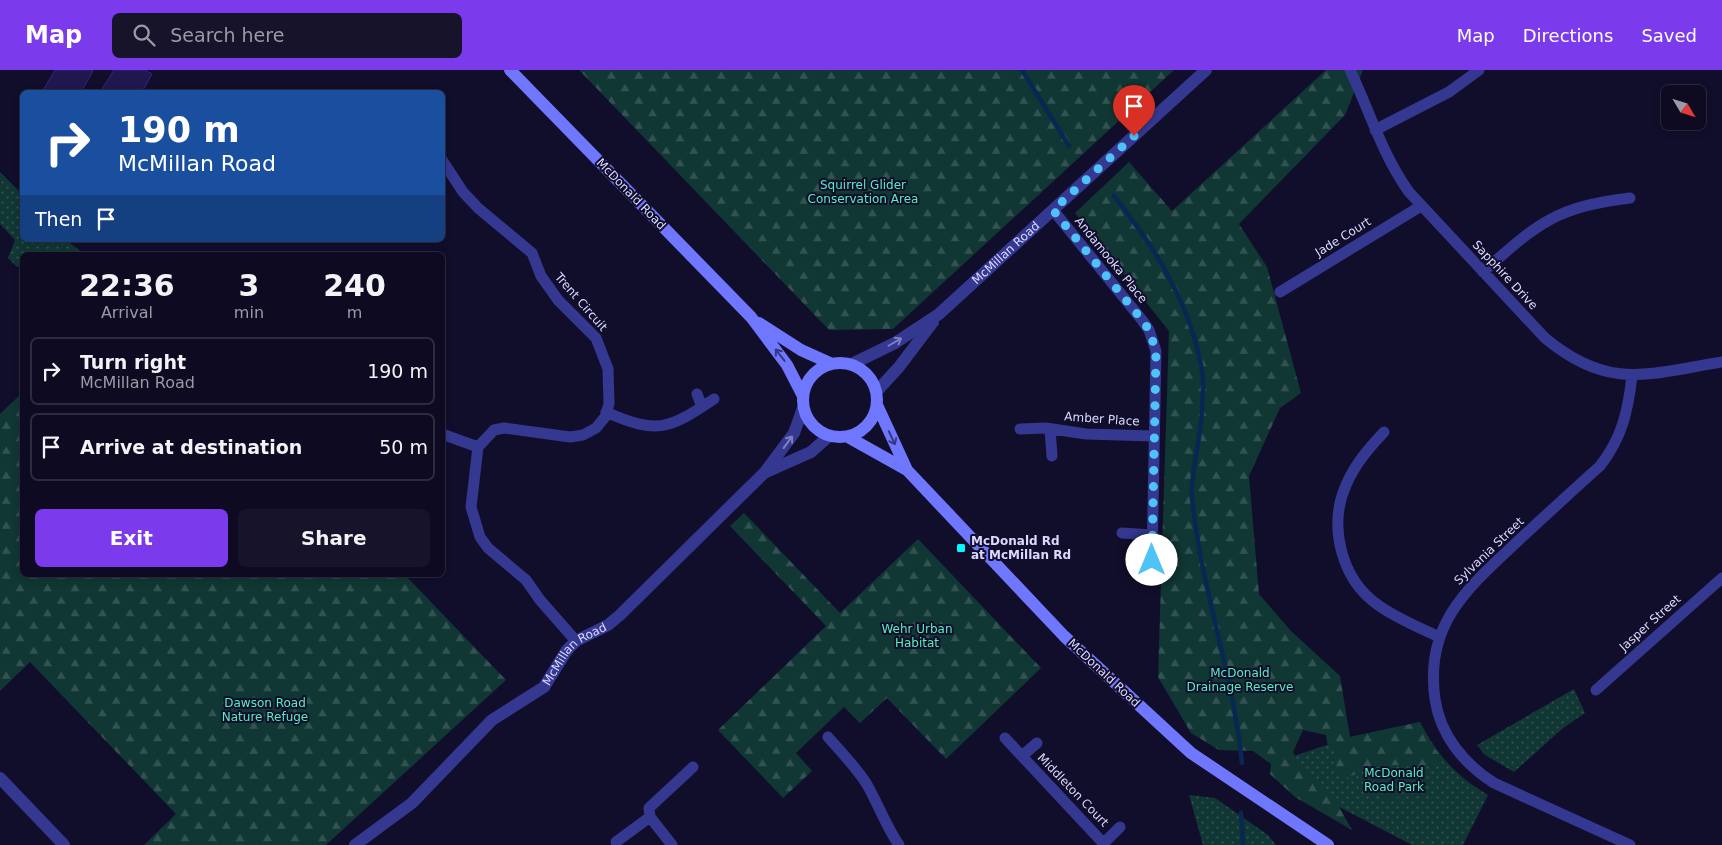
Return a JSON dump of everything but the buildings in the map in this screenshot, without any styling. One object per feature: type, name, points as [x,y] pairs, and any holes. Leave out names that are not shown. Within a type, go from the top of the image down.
[{"type":"main road","name":"McDonald Road","points":[[510,70],[751,318],[787,365],[803,402]]},
{"type":"main road","name":"McDonald Road","points":[[751,318],[801,350],[832,364]]},
{"type":"main road","points":[[832,364],[852,364],[863,370],[871,379],[877,391],[877,405],[868,426],[848,437],[828,436],[817,430],[808,420],[803,402],[806,384],[812,375],[832,364]]},
{"type":"main road","name":"McDonald Road","points":[[877,405],[907,470]]},
{"type":"main road","name":"McDonald Road","points":[[848,437],[907,470],[1064,636],[1191,753],[1262,803],[1328,845]]},
{"type":"street","name":"McMillan Road","points":[[852,364],[895,343],[939,314],[1206,70]]},
{"type":"street","name":"Sapphire Drive","points":[[1350,70],[1394,170],[1420,206],[1545,338],[1564,354],[1583,365],[1603,372],[1632,376],[1722,362]]},
{"type":"street","points":[[1375,130],[1449,92],[1478,70]]},
{"type":"street","name":"Trent Circuit","points":[[445,164],[464,192],[478,208],[532,253],[541,276],[558,300],[596,338],[608,369],[609,404],[606,412]]},
{"type":"street","points":[[1483,272],[1543,222],[1579,206],[1630,198]]},
{"type":"street","name":"Jade Court","points":[[1280,292],[1420,206]]},
{"type":"street","name":"Andamooka Place","points":[[1053,210],[1149,330],[1156,351],[1152,560]]},
{"type":"street","name":"McMillan Road","points":[[877,391],[899,367],[939,314]]},
{"type":"street","name":"Sylvania Street","points":[[1630,845],[1494,783],[1465,760],[1444,727],[1436,708],[1433,670],[1434,651],[1446,620],[1466,591],[1600,466],[1612,450],[1625,420],[1632,376]]},
{"type":"street","points":[[696,394],[702,407]]},
{"type":"street","points":[[576,641],[540,600],[526,580],[488,548],[480,537],[471,507],[478,448],[494,430],[504,428],[570,437],[584,435],[596,428],[606,412],[649,427],[666,426],[681,421],[714,399]]},
{"type":"street","name":"McMillan Road","points":[[355,845],[412,803],[492,720],[544,687],[567,650],[576,641],[608,625],[620,616],[765,472],[794,433],[803,402]]},
{"type":"street","name":"Amber Place","points":[[1020,429],[1050,429],[1086,434],[1153,436]]},
{"type":"street","name":"Amber Place","points":[[1050,429],[1052,456]]},
{"type":"street","points":[[1384,432],[1354,469],[1345,486],[1338,521],[1343,559],[1363,592],[1376,604],[1439,637]]},
{"type":"street","points":[[445,435],[478,448]]},
{"type":"street","name":"McMillan Road","points":[[765,472],[811,452],[828,436]]},
{"type":"street","points":[[1122,533],[1152,535]]},
{"type":"street","name":"Jasper Street","points":[[1596,690],[1722,578]]},
{"type":"street","points":[[828,737],[865,783],[882,818],[899,845]]},
{"type":"street","name":"Middleton Court","points":[[1005,738],[1046,785],[1105,844],[1120,826]]},
{"type":"street","name":"Middleton Court","points":[[1022,756],[1037,743]]},
{"type":"street","points":[[672,845],[650,817],[649,808],[693,767]]},
{"type":"street","points":[[0,778],[64,845]]},
{"type":"street","points":[[616,842],[650,817]]},
{"type":"green space","name":"Squirrel Glider Conservation Area","points":[[579,70],[1174,70],[893,329],[829,330]]},
{"type":"green space","name":"McDonald Drainage Reserve","points":[[1326,70],[1363,70],[1345,115],[1239,224],[1267,267],[1301,393],[1280,408],[1249,476],[1259,594],[1291,631],[1340,676],[1350,737],[1420,722],[1431,744],[1443,759],[1425,765],[1381,766],[1347,778],[1337,772],[1335,751],[1327,743],[1326,735],[1303,730],[1293,752],[1300,768],[1334,798],[1352,830],[1295,797],[1270,774],[1271,764],[1253,751],[1219,750],[1191,733],[1158,677],[1169,331],[1075,213],[1129,162],[1172,211]]},
{"type":"green space","points":[[0,172],[20,192],[20,242],[69,242],[82,252],[20,252],[20,266],[17,267],[8,258],[15,240],[0,224]]},
{"type":"green space","name":"Dawson Road Nature Refuge","points":[[20,395],[20,577],[407,577],[506,680],[326,845],[144,845],[176,814],[30,662],[0,691],[0,414]]},
{"type":"green space","name":"Wehr Urban Habitat","points":[[744,513],[840,613],[918,539],[1041,668],[946,759],[887,698],[860,723],[844,707],[796,753],[812,771],[783,798],[718,730],[826,626],[730,526]]},
{"type":"green space","points":[[1574,689],[1585,713],[1562,729],[1514,772],[1485,755],[1477,745]]},
{"type":"green space","name":"McDonald Road Park","points":[[1420,722],[1433,745],[1457,773],[1488,795],[1463,845],[1412,845],[1324,799],[1271,764],[1350,737]]},
{"type":"green space","points":[[1393,784],[1398,798],[1386,802],[1381,788]]},
{"type":"green space","points":[[1189,795],[1215,798],[1268,835],[1276,845],[1203,845]]},
{"type":"waterway","points":[[1022,70],[1069,146]]},
{"type":"waterway","points":[[1114,196],[1145,237],[1171,281],[1191,327],[1198,352],[1203,377],[1203,390],[1192,498],[1202,565],[1232,696],[1242,763]]},
{"type":"waterway","points":[[1241,813],[1243,845]]},
{"type":"place","name":"McDonald Rd at McMillan Rd","points":[[961,548]]},
{"type":"route","points":[[1134,136],[1053,210],[1142,320],[1153,340],[1157,362],[1153,436],[1152,560]]}]
